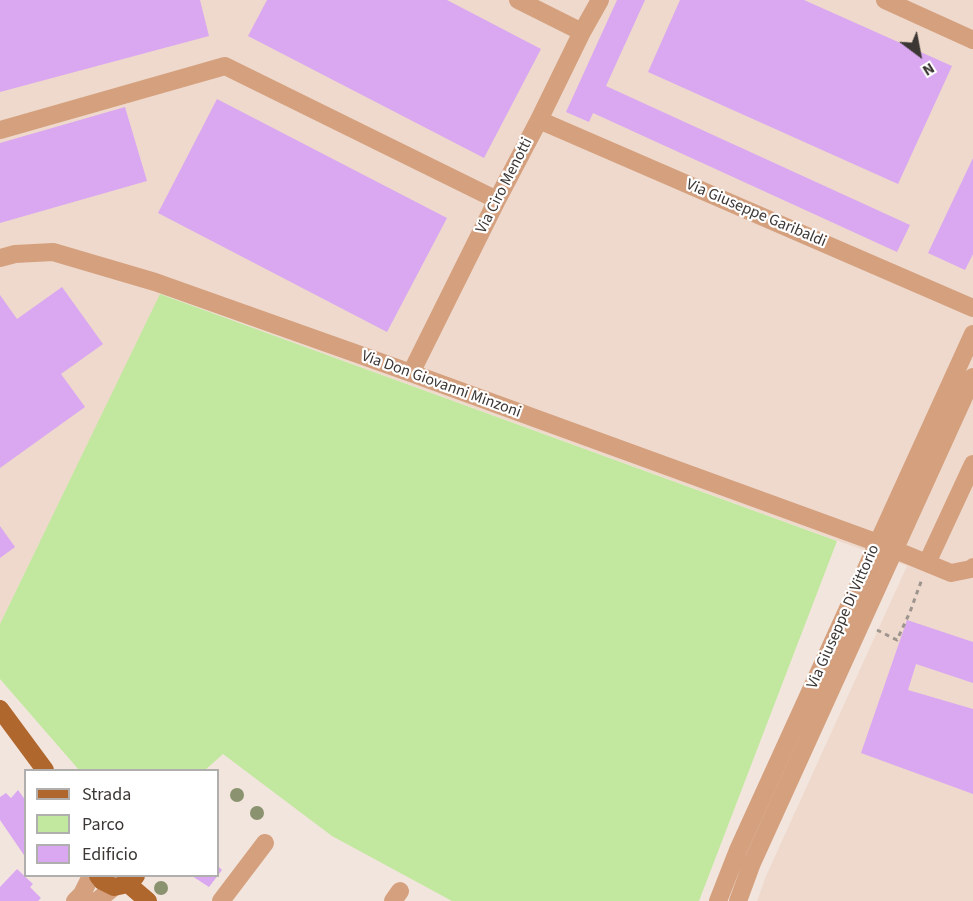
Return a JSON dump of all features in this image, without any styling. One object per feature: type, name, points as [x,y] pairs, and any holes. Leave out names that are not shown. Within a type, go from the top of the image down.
[{"type":"main road","points":[[0,709],[44,769]]},
{"type":"main road","points":[[99,877],[102,881],[126,882],[148,901]]},
{"type":"street","points":[[518,0],[582,32]]},
{"type":"street","name":"Via Ciro Menotti","points":[[411,373],[600,0]]},
{"type":"street","points":[[885,0],[973,40]]},
{"type":"street","points":[[0,130],[225,66],[497,200]]},
{"type":"street","name":"Via Giuseppe Garibaldi","points":[[539,120],[973,308]]},
{"type":"street","name":"Via Don Giovanni Minzoni","points":[[0,258],[15,254],[53,252],[154,282],[886,546],[951,573],[971,570],[973,567]]},
{"type":"street","name":"Via Giuseppe Di Vittorio","points":[[738,901],[973,334]]},
{"type":"street","name":"Via Giuseppe Di Vittorio","points":[[718,901],[738,850],[886,546],[973,377]]},
{"type":"street","points":[[927,563],[973,464]]},
{"type":"street","points":[[221,901],[265,843]]},
{"type":"street","points":[[75,901],[82,894],[90,877]]},
{"type":"street","points":[[97,901],[126,882]]},
{"type":"path","points":[[876,630],[897,640],[910,612],[927,563]]},
{"type":"shaded area","points":[[0,0],[973,0],[973,901],[757,901],[766,876],[907,566],[161,294],[0,624]]},
{"type":"green space","points":[[160,294],[837,541],[699,901],[452,901],[332,836],[223,754],[206,769],[78,769],[0,679],[0,624]]},
{"type":"building","points":[[0,0],[200,0],[209,36],[0,92]]},
{"type":"building","points":[[267,0],[447,0],[541,49],[484,158],[248,36]]},
{"type":"building","points":[[617,0],[645,0],[606,86],[910,225],[897,252],[593,113],[589,122],[566,112]]},
{"type":"building","points":[[680,0],[804,0],[952,66],[898,184],[648,72]]},
{"type":"building","points":[[217,99],[447,218],[387,332],[158,213]]},
{"type":"building","points":[[125,107],[147,181],[0,223],[0,143]]},
{"type":"building","points":[[973,158],[973,254],[965,270],[928,253]]},
{"type":"building","points":[[62,287],[103,344],[61,374],[85,407],[0,468],[0,295],[17,319]]},
{"type":"building","points":[[0,526],[15,547],[0,558]]},
{"type":"building","points":[[907,620],[973,642],[973,683],[916,664],[908,690],[973,709],[973,794],[861,753]]},
{"type":"building","points":[[18,790],[24,798],[24,855],[0,820],[0,797],[6,793],[11,798]]},
{"type":"building","points":[[17,869],[33,884],[30,887],[41,898],[38,901],[0,901],[0,887]]},
{"type":"building","points":[[194,877],[216,877],[209,887]]}]
